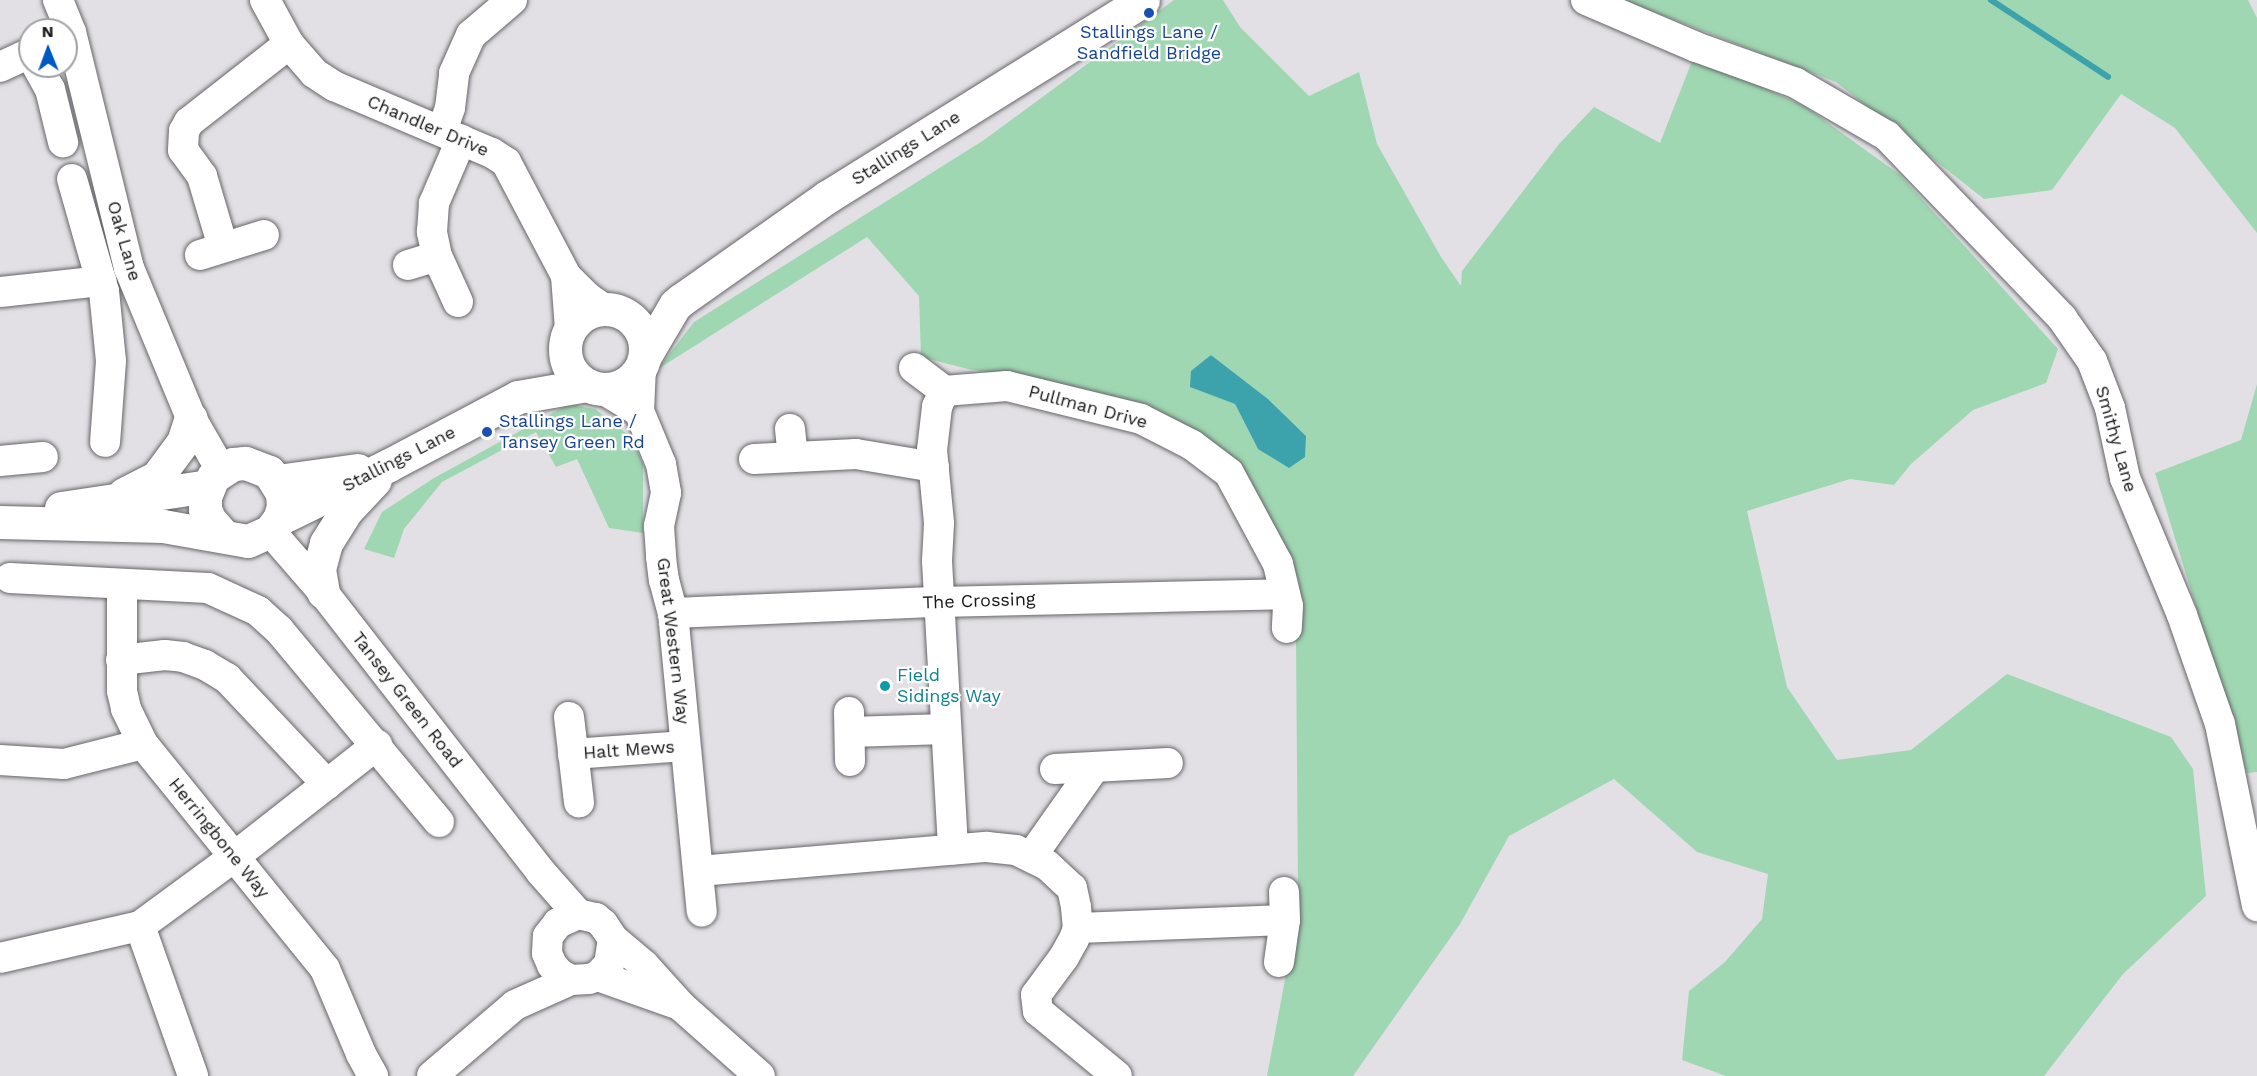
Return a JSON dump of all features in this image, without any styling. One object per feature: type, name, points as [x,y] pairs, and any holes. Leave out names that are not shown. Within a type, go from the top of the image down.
[{"type":"main road","name":"Stallings Lane","points":[[643,361],[675,304],[827,197],[1143,0]]},
{"type":"main road","name":"Stallings Lane","points":[[610,310],[675,304]]},
{"type":"main road","points":[[610,310],[628,316],[638,327],[644,340],[643,361],[632,380],[619,387],[596,387],[574,375],[566,358],[568,336],[580,318],[610,310]]},
{"type":"main road","name":"Stallings Lane","points":[[518,397],[568,336]]},
{"type":"main road","name":"Stallings Lane","points":[[274,525],[518,397],[596,387]]},
{"type":"main road","points":[[111,501],[157,477],[183,442],[190,418]]},
{"type":"main road","points":[[0,517],[111,501],[215,478],[245,463],[263,469],[277,481],[282,493],[283,507],[274,525],[248,541],[163,526],[0,522]]},
{"type":"main road","points":[[277,481],[389,465]]},
{"type":"main road","points":[[323,592],[318,569],[326,543],[346,511],[389,465]]},
{"type":"main road","points":[[215,478],[205,509],[209,519],[224,536]]},
{"type":"street","name":"Oak Lane","points":[[58,0],[63,18]]},
{"type":"street","name":"Chandler Drive","points":[[265,0],[289,44],[314,73],[334,86],[492,153],[506,162],[566,276],[587,297],[610,310]]},
{"type":"street","points":[[458,302],[437,256],[432,232],[434,202],[451,135],[450,108],[454,73],[471,35],[512,0]]},
{"type":"street","name":"Smithy Lane","points":[[1586,0],[1696,47],[1796,83],[1887,136],[2062,318],[2092,361],[2110,408],[2125,478],[2182,615],[2220,724],[2257,906]]},
{"type":"street","points":[[264,235],[211,251],[202,176],[183,150],[184,131],[189,122],[289,44]]},
{"type":"street","points":[[0,67],[18,59]]},
{"type":"street","name":"Oak Lane","points":[[78,72],[129,268],[215,478]]},
{"type":"street","points":[[44,78],[50,88],[63,142]]},
{"type":"street","points":[[72,179],[101,281],[111,360],[105,442]]},
{"type":"street","points":[[408,265],[437,256]]},
{"type":"street","name":"Chandler Drive","points":[[566,276],[568,336]]},
{"type":"street","points":[[0,292],[101,281]]},
{"type":"street","points":[[596,387],[639,411],[643,361]]},
{"type":"street","points":[[914,368],[944,392],[937,407],[932,450],[939,523],[937,561],[953,850]]},
{"type":"street","name":"Pullman Drive","points":[[944,392],[1007,386],[1141,419],[1192,445],[1229,473],[1278,564],[1285,594],[1287,628]]},
{"type":"street","name":"Great Western Way","points":[[639,411],[661,464],[666,493],[659,526],[661,557],[664,580],[673,613],[702,912]]},
{"type":"street","points":[[754,459],[792,443],[863,454],[905,464],[934,466]]},
{"type":"street","points":[[0,461],[43,457]]},
{"type":"street","name":"Tansey Green Road","points":[[274,525],[323,592],[540,871],[579,914],[596,918],[609,931],[613,939],[644,965],[682,1006],[760,1076]]},
{"type":"street","points":[[10,578],[208,588],[258,611],[279,630],[439,822]]},
{"type":"street","name":"Herringbone Way","points":[[122,584],[121,660],[126,709],[143,744],[325,969],[361,1054],[374,1076]]},
{"type":"street","name":"The Crossing","points":[[673,613],[939,602],[1285,594]]},
{"type":"street","points":[[121,660],[165,655],[205,665],[227,678],[327,784]]},
{"type":"street","name":"Halt Mews","points":[[569,717],[579,802]]},
{"type":"street","points":[[849,735],[946,729]]},
{"type":"street","points":[[0,760],[64,764],[143,744]]},
{"type":"street","points":[[0,958],[140,926],[234,857],[377,745]]},
{"type":"street","name":"Halt Mews","points":[[573,754],[685,746]]},
{"type":"street","points":[[1055,769],[1168,763]]},
{"type":"street","points":[[1031,857],[1094,768]]},
{"type":"street","points":[[699,871],[987,847],[1016,850],[1031,857],[1047,865],[1072,888],[1078,928],[1064,957],[1036,995],[1038,1011],[1117,1076]]},
{"type":"street","name":"Tansey Green Road","points":[[540,871],[552,965],[584,978],[682,1006]]},
{"type":"street","points":[[1078,928],[1284,906],[1279,962]]},
{"type":"street","points":[[515,1005],[564,918],[579,914]]},
{"type":"street","points":[[140,926],[193,1076]]},
{"type":"street","points":[[432,1076],[515,1005],[584,978],[612,956],[613,939]]},
{"type":"green space","points":[[1174,0],[1223,0],[1240,27],[1309,96],[1359,72],[1377,144],[1441,257],[1461,286],[1462,271],[1559,144],[1594,107],[1660,143],[1694,56],[1806,107],[1900,175],[2058,349],[2046,383],[1973,410],[1911,464],[1894,485],[1850,479],[1747,511],[1787,687],[1837,760],[1911,750],[2007,674],[2171,737],[2193,769],[2206,896],[2123,974],[2044,1076],[1726,1076],[1682,1060],[1689,991],[1725,962],[1762,919],[1768,874],[1697,852],[1614,779],[1509,836],[1460,924],[1353,1076],[1267,1076],[1286,974],[1298,888],[1296,642],[1288,575],[1235,464],[1041,380],[968,369],[921,357],[919,296],[867,237],[658,369],[694,322],[984,140]],"holes":[[[1211,355],[1268,399],[1306,436],[1258,449],[1235,404],[1191,387]]]},
{"type":"green space","points":[[1623,0],[2248,0],[2257,18],[2257,233],[2175,128],[2121,94],[2052,190],[1984,199],[1836,82]]},
{"type":"green space","points":[[2257,384],[2257,772],[2247,773],[2155,473],[2241,440]]},
{"type":"green space","points":[[569,404],[595,409],[630,436],[643,464],[643,533],[609,528],[577,459],[556,467],[536,432],[442,482],[404,529],[394,558],[364,549],[382,512],[434,478]]},
{"type":"water","points":[[1211,355],[1268,399],[1306,436],[1305,457],[1289,468],[1258,449],[1235,404],[1190,387],[1191,371]]},
{"type":"waterway","points":[[1991,0],[2108,77]]},
{"type":"place","name":"Stallings Lane / Sandfield Bridge","points":[[1149,13]]},
{"type":"place","name":"Stallings Lane / Tansey Green Rd","points":[[487,432]]},
{"type":"place","name":"Field Sidings Way","points":[[885,686]]}]
